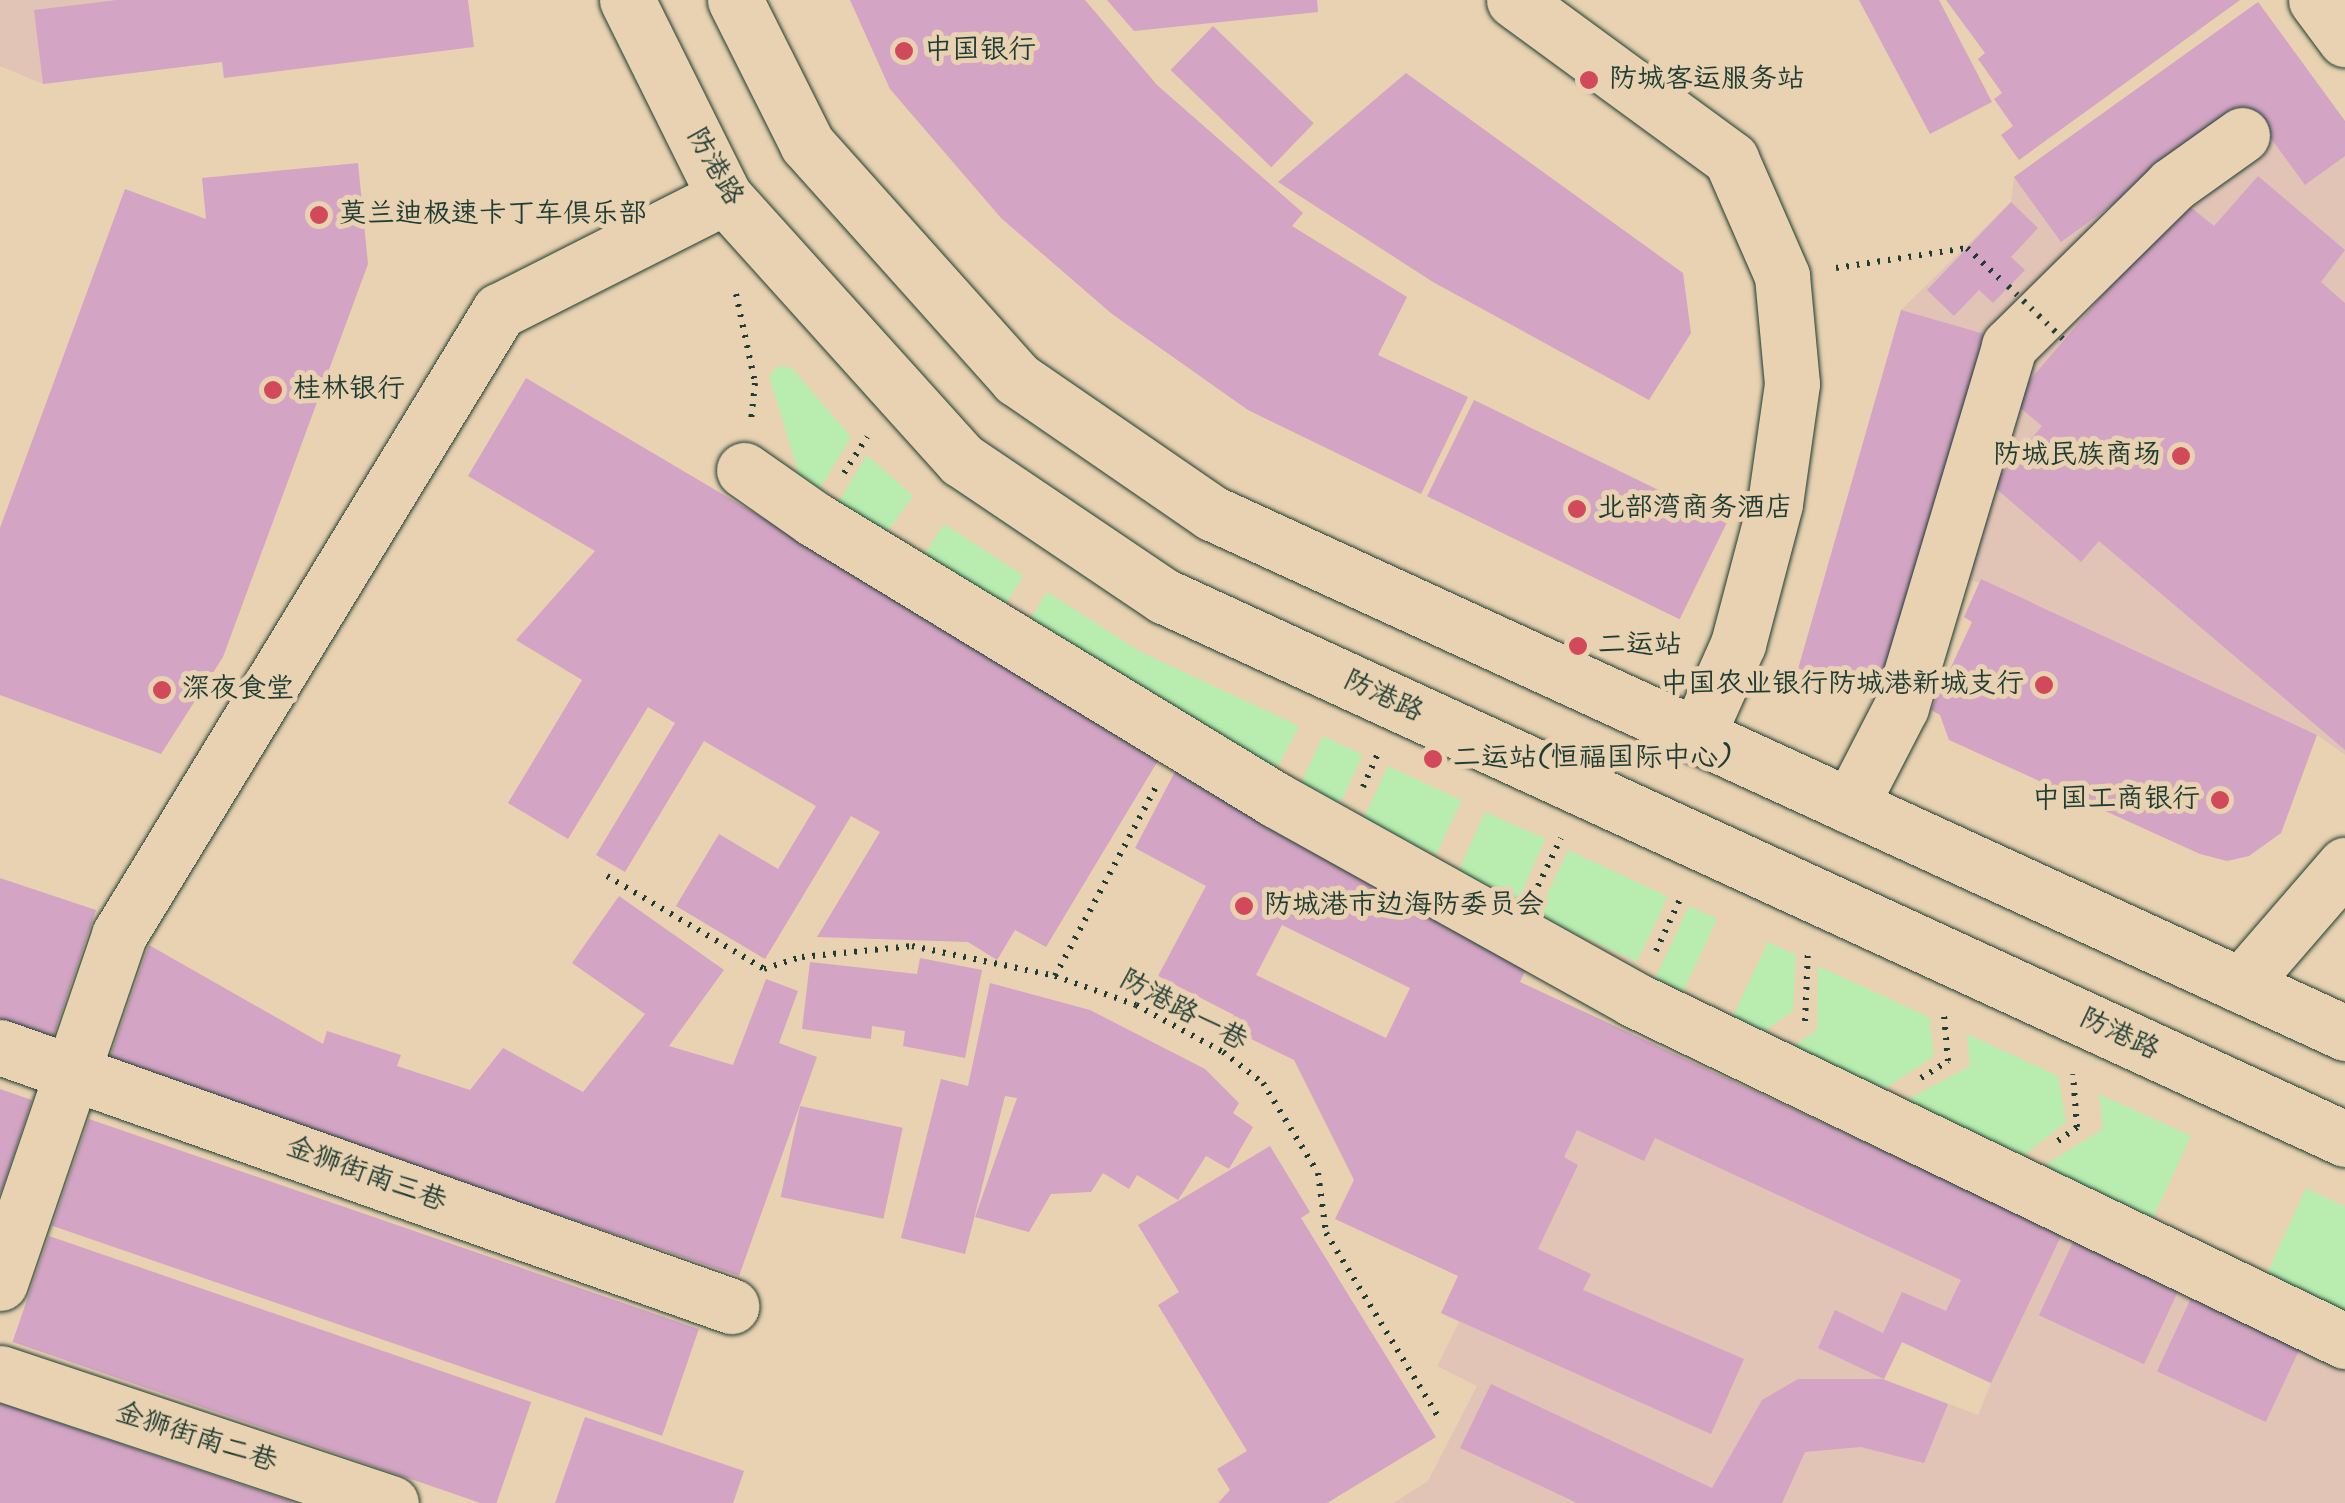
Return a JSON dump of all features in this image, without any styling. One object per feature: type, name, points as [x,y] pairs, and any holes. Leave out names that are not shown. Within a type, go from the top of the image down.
[{"type":"main road","name":"防港路","points":[[627,0],[725,196],[962,460],[1164,596],[2345,1138]]},
{"type":"main road","points":[[735,0],[807,144],[1017,379],[1212,512],[2345,1033]]},
{"type":"main road","points":[[1514,0],[1732,159],[1782,276],[1792,384],[1775,504],[1738,644],[1697,736]]},
{"type":"main road","points":[[2316,0],[2345,40]]},
{"type":"main road","points":[[1850,806],[1901,707],[2009,346],[2172,185],[2242,135]]},
{"type":"main road","points":[[0,1283],[119,934],[498,311],[725,196]]},
{"type":"main road","points":[[744,470],[814,520],[1180,742],[1633,999],[1752,1060],[2345,1340]]},
{"type":"main road","points":[[2241,985],[2345,865]]},
{"type":"main road","name":"金狮街南三巷","points":[[0,1047],[731,1306]]},
{"type":"main road","name":"金狮街南二巷","points":[[0,1373],[391,1503]]},
{"type":"path","points":[[1782,276],[1967,248],[2064,340]]},
{"type":"path","points":[[733,281],[756,383],[744,470]]},
{"type":"path","points":[[1055,976],[1180,742]]},
{"type":"path","name":"防港路一巷","points":[[607,876],[764,969],[802,957],[912,946],[1055,976],[1136,1005],[1223,1052],[1263,1083],[1318,1173],[1326,1233],[1440,1420]]},
{"type":"path","points":[[1633,999],[1687,884]]},
{"type":"path","points":[[1752,1060],[1805,1024],[1808,940]]},
{"type":"path","points":[[1865,1113],[1948,1061],[1943,1002]]},
{"type":"path","points":[[2004,1180],[2078,1127],[2072,1062]]},
{"type":"shaded area","points":[[0,0],[214,0],[222,62],[43,84],[0,66]]},
{"type":"shaded area","points":[[2258,2],[2345,121],[2345,755],[2317,735],[2033,603],[1926,563],[1901,310],[2011,202],[2014,177]]},
{"type":"shaded area","points":[[1583,1011],[2345,1366],[2345,1503],[1393,1503],[1428,1481],[1477,1386],[1437,1366],[1459,1322],[1441,1313]],"holes":[[[1902,1342],[1991,1383],[1978,1415],[1884,1379]]]},
{"type":"green space","points":[[777,366],[792,368],[851,437],[817,493],[802,483],[769,377]]},
{"type":"green space","points":[[867,455],[913,496],[884,536],[836,506]]},
{"type":"green space","points":[[944,524],[1024,576],[1001,611],[921,559]]},
{"type":"green space","points":[[1047,592],[1141,652],[1299,726],[1274,773],[1028,624]]},
{"type":"green space","points":[[1323,736],[1363,755],[1339,806],[1299,788]]},
{"type":"green space","points":[[1388,766],[1461,800],[1436,855],[1363,820]]},
{"type":"green space","points":[[1485,812],[1545,839],[1518,899],[1458,872]]},
{"type":"green space","points":[[1568,850],[1668,896],[1637,962],[1538,915]]},
{"type":"green space","points":[[1689,906],[1717,919],[1683,992],[1655,979]]},
{"type":"green space","points":[[1768,942],[1796,955],[1793,1011],[1760,1034],[1731,1020]]},
{"type":"green space","points":[[1818,966],[1929,1017],[1934,1056],[1877,1094],[1789,1049],[1817,1030]]},
{"type":"green space","points":[[1967,1034],[2058,1076],[2066,1122],[2014,1163],[1899,1104],[1970,1066]]},
{"type":"green space","points":[[2099,1094],[2191,1136],[2148,1229],[2034,1172],[2103,1129]]},
{"type":"green space","points":[[2306,1188],[2345,1207],[2345,1320],[2263,1282]]},
{"type":"building","points":[[117,0],[468,0],[474,47],[224,78],[222,62],[43,84],[34,10]]},
{"type":"building","points":[[850,0],[1085,0],[1157,85],[1303,213],[1292,226],[1407,297],[1378,355],[1468,397],[1421,494],[1248,410],[1112,314],[1001,218],[890,89]]},
{"type":"building","points":[[1107,0],[1317,0],[1318,12],[1134,31]]},
{"type":"building","points":[[1859,0],[1939,0],[1992,102],[1930,134]]},
{"type":"building","points":[[1946,0],[2240,0],[2019,160],[2001,135],[2013,126],[1994,99],[2002,93],[1978,59],[1985,53]]},
{"type":"building","points":[[2258,2],[2345,121],[2345,156],[2305,185],[2248,107],[2061,242],[2014,177]]},
{"type":"building","points":[[1213,26],[1314,123],[1271,167],[1171,70]]},
{"type":"building","points":[[1406,73],[1683,273],[1691,333],[1649,400],[1433,282],[1278,182]]},
{"type":"building","points":[[358,163],[368,264],[223,657],[161,754],[0,695],[0,528],[125,189],[206,219],[202,178]]},
{"type":"building","name":"防城民族商场","points":[[2258,176],[2345,250],[2321,282],[2345,303],[2345,750],[2099,541],[2081,562],[1992,485],[2042,426],[2012,401],[2183,201],[2214,226]]},
{"type":"building","points":[[2011,202],[2038,228],[2011,257],[2025,270],[1993,303],[1979,290],[1954,316],[1927,290]]},
{"type":"building","points":[[1901,310],[1993,336],[1890,695],[1798,669]]},
{"type":"building","points":[[526,378],[1162,754],[1046,947],[1015,930],[997,960],[968,942],[817,937],[880,832],[851,816],[765,959],[676,906],[719,834],[778,869],[816,806],[704,741],[625,872],[596,855],[675,723],[648,707],[568,839],[508,803],[582,680],[516,640],[595,551],[468,476]]},
{"type":"building","name":"北部湾商务酒店","points":[[1474,400],[1727,523],[1680,619],[1427,496]]},
{"type":"building","points":[[1981,579],[2317,735],[2281,833],[2249,856],[2227,861],[2200,854],[1949,740],[1940,715],[1931,710],[1972,622],[1964,617]]},
{"type":"building","points":[[1178,766],[1444,915],[1440,924],[1528,965],[1520,982],[2062,1234],[1991,1383],[1902,1342],[1884,1379],[1818,1348],[1835,1310],[1883,1333],[1902,1292],[1946,1311],[1961,1280],[1655,1138],[1644,1161],[1577,1130],[1564,1157],[1578,1165],[1538,1249],[1591,1274],[1583,1290],[1744,1359],[1711,1434],[1441,1313],[1458,1276],[1335,1219],[1354,1180],[1294,1060],[1229,1028],[1234,1015],[1158,976],[1206,886],[1135,848]],"holes":[[[1282,925],[1410,988],[1386,1038],[1256,975]]]},
{"type":"building","points":[[0,878],[96,910],[51,1043],[0,1026]]},
{"type":"building","points":[[619,896],[724,970],[669,1046],[733,1065],[766,979],[798,991],[779,1043],[817,1057],[739,1276],[108,1063],[149,945],[323,1044],[327,1031],[401,1055],[397,1066],[470,1090],[503,1048],[583,1092],[645,1014],[572,963]]},
{"type":"building","points":[[920,958],[982,970],[965,1058],[903,1046],[905,1031],[872,1026],[871,1039],[802,1029],[810,962],[917,974]]},
{"type":"building","points":[[990,983],[1090,1010],[1205,1069],[1239,1103],[1233,1113],[1253,1127],[1229,1169],[1206,1156],[1178,1200],[1137,1175],[1129,1189],[1103,1173],[1091,1192],[1051,1194],[1029,1232],[975,1217],[1017,1098],[1005,1096],[965,1254],[901,1238],[941,1079],[968,1086]]},
{"type":"building","points":[[0,1089],[32,1100],[1,1192],[0,1192]]},
{"type":"building","points":[[800,1106],[903,1128],[883,1219],[781,1197]]},
{"type":"building","points":[[89,1119],[699,1329],[662,1436],[52,1226]]},
{"type":"building","points":[[1270,1146],[1310,1212],[1301,1218],[1436,1437],[1327,1503],[1218,1503],[1230,1490],[1217,1469],[1247,1451],[1158,1305],[1179,1292],[1138,1225]]},
{"type":"building","points":[[49,1236],[531,1402],[496,1503],[480,1503],[13,1342]]},
{"type":"building","points":[[2074,1240],[2179,1289],[2144,1364],[2039,1315]]},
{"type":"building","points":[[2192,1296],[2301,1347],[2266,1422],[2157,1371]]},
{"type":"building","points":[[1798,1379],[1882,1379],[1948,1404],[1924,1463],[1861,1447],[1805,1452],[1782,1503],[1577,1503],[1460,1448],[1491,1384],[1712,1488],[1762,1400]]},
{"type":"building","points":[[0,1403],[293,1502],[0,1503]]},
{"type":"building","points":[[585,1417],[744,1471],[733,1503],[555,1503]]},
{"type":"place","name":"中国银行","points":[[904,51]]},
{"type":"place","name":"防城客运服务站","points":[[1589,80]]},
{"type":"place","name":"莫兰迪极速卡丁车俱乐部","points":[[319,215]]},
{"type":"place","name":"桂林银行","points":[[273,390]]},
{"type":"place","name":"防城民族商场","points":[[2181,456]]},
{"type":"place","name":"北部湾商务酒店","points":[[1577,509]]},
{"type":"place","name":"二运站","points":[[1578,646]]},
{"type":"place","name":"中国农业银行防城港新城支行","points":[[2044,685]]},
{"type":"place","name":"深夜食堂","points":[[162,690]]},
{"type":"place","name":"二运站(恒福国际中心)","points":[[1433,759]]},
{"type":"place","name":"中国工商银行","points":[[2220,800]]},
{"type":"place","name":"防城港市边海防委员会","points":[[1244,906]]}]
